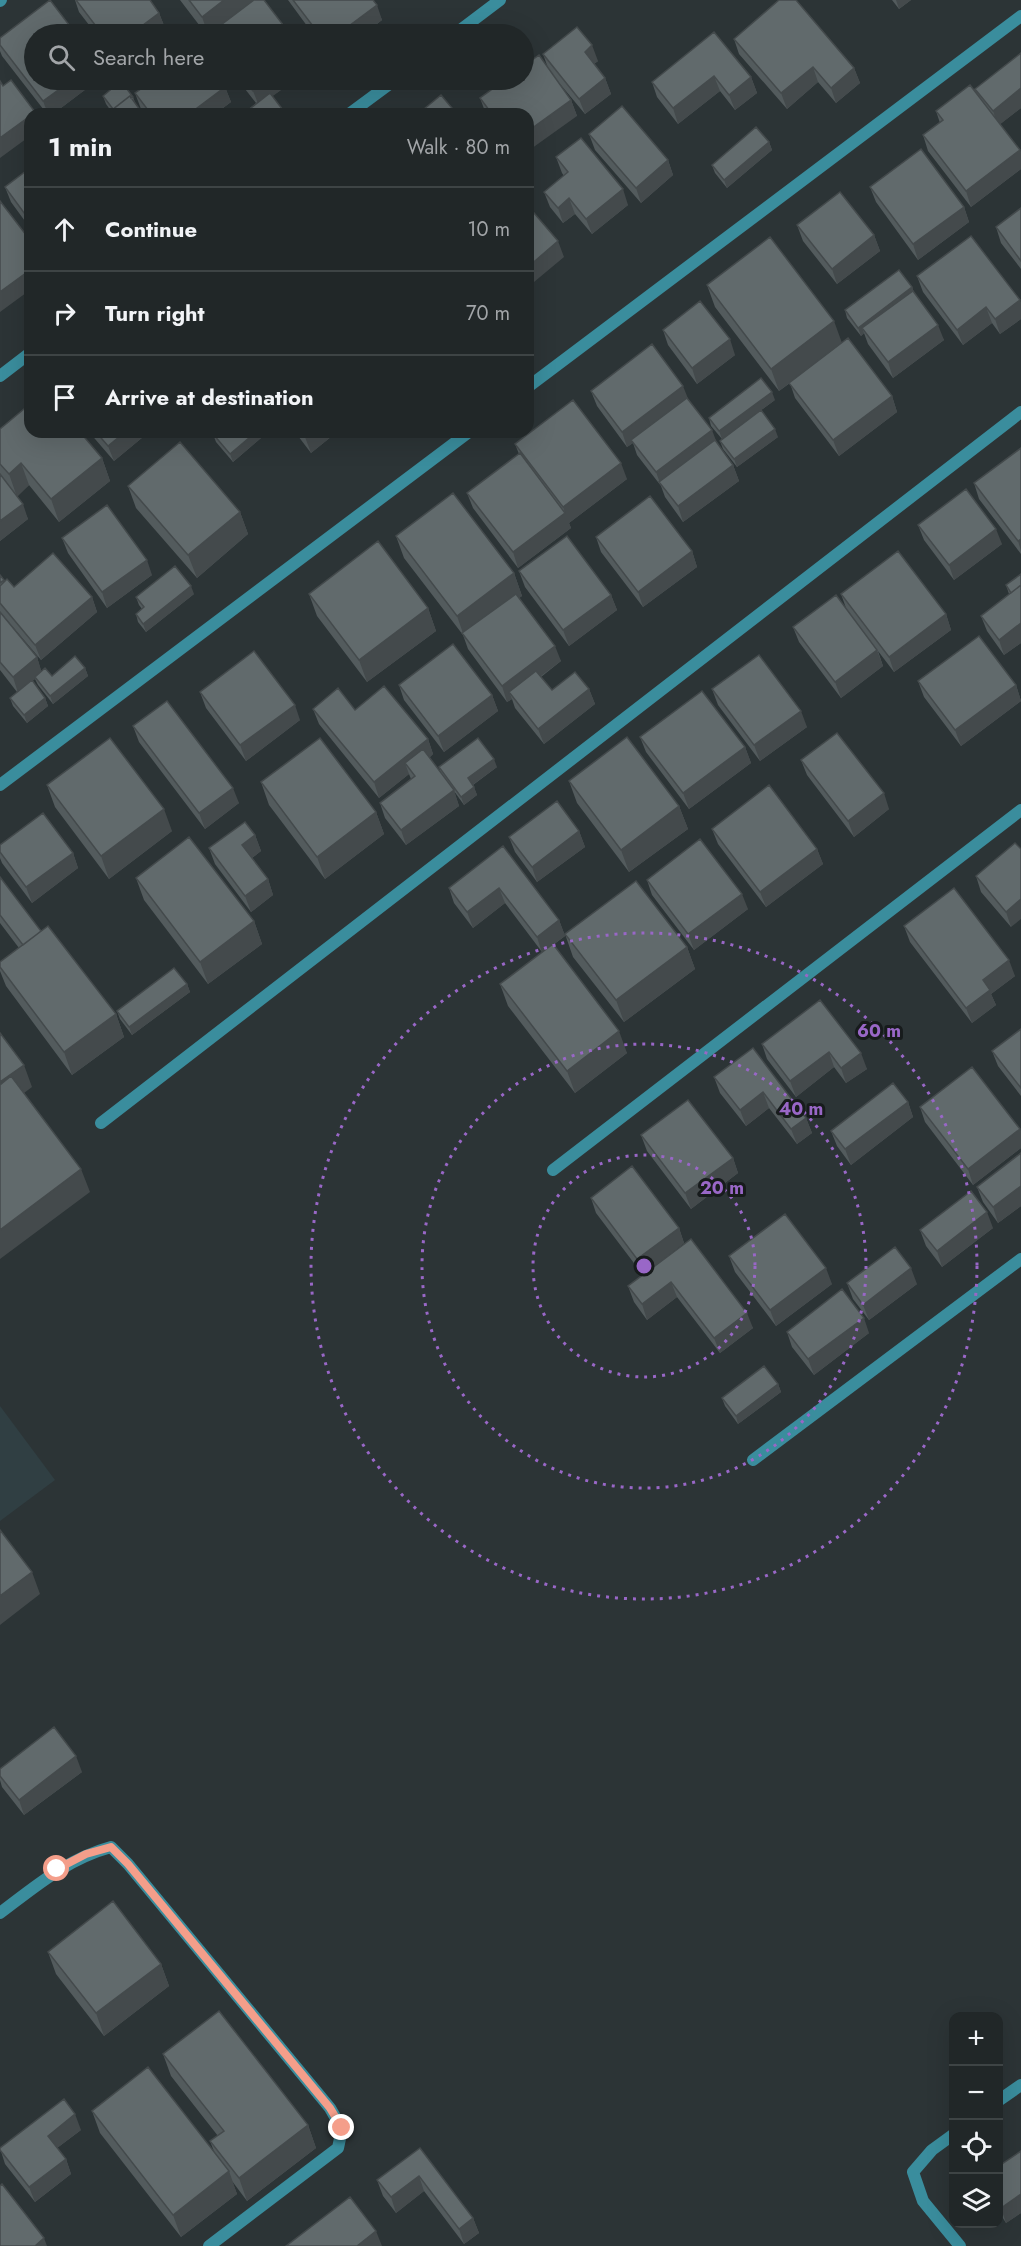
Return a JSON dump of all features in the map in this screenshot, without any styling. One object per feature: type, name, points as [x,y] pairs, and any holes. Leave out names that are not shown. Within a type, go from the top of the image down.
[{"type":"street","points":[[468,24],[501,0]]},
{"type":"street","points":[[534,382],[1021,16]]},
{"type":"street","points":[[357,108],[381,90]]},
{"type":"street","points":[[0,376],[24,358]]},
{"type":"street","points":[[101,1123],[1021,412]]},
{"type":"street","points":[[0,785],[461,438]]},
{"type":"street","points":[[553,1170],[1021,810]]},
{"type":"street","points":[[753,1460],[1021,1259]]},
{"type":"street","points":[[0,1913],[57,1869],[86,1854],[111,1847],[128,1864],[330,2108],[342,2128],[338,2148],[209,2246]]},
{"type":"street","points":[[1003,2098],[1021,2085]]},
{"type":"street","points":[[949,2138],[932,2150],[913,2172],[923,2200],[960,2246]]},
{"type":"shaded area","points":[[0,1406],[55,1480],[0,1521]]},
{"type":"building","points":[[50,0],[68,24],[24,24],[24,76],[0,45],[0,38]]},
{"type":"building","points":[[76,0],[150,0],[159,13],[144,24],[94,24]]},
{"type":"building","points":[[189,0],[224,0],[202,17]]},
{"type":"building","points":[[254,0],[264,0],[282,24],[222,24]]},
{"type":"building","points":[[293,0],[373,0],[377,5],[351,24],[311,24]]},
{"type":"building","points":[[779,0],[796,0],[854,68],[831,88],[813,67],[781,93],[734,39]]},
{"type":"building","points":[[577,27],[592,45],[585,52],[605,78],[579,99],[543,54]]},
{"type":"building","points":[[714,32],[751,77],[729,95],[714,76],[673,108],[652,82]]},
{"type":"building","points":[[1021,53],[1021,88],[993,111],[975,89]]},
{"type":"building","points":[[539,55],[571,100],[534,127],[534,108],[488,108],[480,98],[491,90],[534,90],[534,59]]},
{"type":"building","points":[[11,80],[32,108],[24,108],[24,120],[0,138],[0,81],[3,86]]},
{"type":"building","points":[[970,85],[1020,150],[966,191],[923,135],[943,120],[936,111]]},
{"type":"building","points":[[35,90],[58,90],[43,101]]},
{"type":"building","points":[[110,90],[128,90],[133,97],[130,96],[112,108],[103,96]]},
{"type":"building","points":[[139,90],[221,90],[197,108],[146,108],[135,93]]},
{"type":"building","points":[[270,93],[281,108],[251,108]]},
{"type":"building","points":[[441,95],[452,108],[425,108]]},
{"type":"building","points":[[130,96],[139,108],[115,108]]},
{"type":"building","points":[[622,106],[668,160],[636,188],[589,134]]},
{"type":"building","points":[[756,127],[769,142],[724,180],[712,165]]},
{"type":"building","points":[[581,138],[623,189],[586,219],[569,198],[558,208],[544,192],[568,172],[556,157]]},
{"type":"building","points":[[921,149],[964,207],[913,244],[870,187]]},
{"type":"building","points":[[24,173],[24,213],[5,187]]},
{"type":"building","points":[[840,192],[874,235],[832,269],[797,225]]},
{"type":"building","points":[[0,201],[24,232],[24,274],[0,292]]},
{"type":"building","points":[[1021,208],[1021,261],[996,227]]},
{"type":"building","points":[[534,213],[558,241],[534,262]]},
{"type":"building","points":[[971,236],[1020,300],[995,319],[986,307],[957,330],[917,276]]},
{"type":"building","points":[[770,237],[834,321],[771,369],[707,285]]},
{"type":"building","points":[[899,270],[912,287],[858,328],[845,310]]},
{"type":"building","points":[[913,291],[938,325],[888,362],[862,328]]},
{"type":"building","points":[[700,301],[730,339],[692,368],[663,330]]},
{"type":"building","points":[[848,338],[892,396],[833,440],[789,383]]},
{"type":"building","points":[[652,344],[683,386],[622,432],[591,391]]},
{"type":"building","points":[[761,378],[772,392],[719,431],[709,418]]},
{"type":"building","points":[[687,398],[712,430],[656,472],[631,440]]},
{"type":"building","points":[[573,400],[621,463],[563,507],[515,444],[523,438],[534,438],[534,430]]},
{"type":"building","points":[[24,409],[24,438],[85,438],[102,458],[51,499],[21,463],[9,474],[0,464],[0,429]]},
{"type":"building","points":[[761,410],[775,429],[734,459],[720,441]]},
{"type":"building","points":[[101,438],[118,438],[108,446]]},
{"type":"building","points":[[216,438],[249,438],[230,454]]},
{"type":"building","points":[[715,440],[733,465],[678,506],[659,482]]},
{"type":"building","points":[[180,442],[240,512],[188,555],[128,486]]},
{"type":"building","points":[[1021,448],[1021,539],[1018,541],[974,483]]},
{"type":"building","points":[[520,453],[565,513],[513,552],[467,493]]},
{"type":"building","points":[[0,474],[23,504],[0,521]]},
{"type":"building","points":[[966,489],[996,529],[949,565],[918,525]]},
{"type":"building","points":[[453,493],[514,573],[457,616],[396,536]]},
{"type":"building","points":[[650,496],[692,551],[638,592],[596,537]]},
{"type":"building","points":[[107,505],[147,560],[102,592],[62,538]]},
{"type":"building","points":[[567,536],[611,595],[563,630],[519,571]]},
{"type":"building","points":[[378,541],[428,608],[359,660],[309,594]]},
{"type":"building","points":[[898,551],[946,614],[889,657],[841,594]]},
{"type":"building","points":[[53,553],[92,597],[35,645],[0,603],[0,586],[7,579],[14,587]]},
{"type":"building","points":[[175,566],[191,586],[143,624],[136,614],[144,607],[136,597]]},
{"type":"building","points":[[1021,574],[1021,585],[1011,593],[1006,585]]},
{"type":"building","points":[[1021,585],[1021,623],[999,640],[981,616]]},
{"type":"building","points":[[516,594],[555,646],[502,686],[462,633]]},
{"type":"building","points":[[836,595],[877,650],[835,682],[793,627]]},
{"type":"building","points":[[0,612],[37,657],[13,677],[0,662]]},
{"type":"building","points":[[979,636],[1016,685],[955,730],[918,681]]},
{"type":"building","points":[[453,644],[492,695],[438,736],[399,685]]},
{"type":"building","points":[[254,651],[295,705],[240,745],[200,692]]},
{"type":"building","points":[[759,655],[801,711],[754,745],[712,689]]},
{"type":"building","points":[[75,656],[85,668],[50,696],[35,677],[45,668],[52,676]]},
{"type":"building","points":[[536,671],[552,690],[575,672],[589,689],[538,729],[509,692]]},
{"type":"building","points":[[32,680],[45,698],[24,715],[10,698]]},
{"type":"building","points":[[384,686],[428,739],[374,782],[313,709],[338,688],[355,710]]},
{"type":"building","points":[[702,691],[745,747],[683,793],[640,737]]},
{"type":"building","points":[[167,701],[233,788],[199,813],[133,726]]},
{"type":"building","points":[[837,733],[884,793],[848,821],[801,760]]},
{"type":"building","points":[[627,737],[679,806],[621,850],[569,781]]},
{"type":"building","points":[[110,738],[164,809],[101,856],[47,785]]},
{"type":"building","points":[[320,738],[376,812],[317,857],[261,782]]},
{"type":"building","points":[[478,738],[494,759],[468,778],[474,787],[461,797],[439,767]]},
{"type":"building","points":[[423,749],[454,790],[401,830],[380,803],[415,776],[405,763]]},
{"type":"building","points":[[769,785],[817,849],[760,892],[712,829]]},
{"type":"building","points":[[557,801],[579,831],[532,867],[509,837]]},
{"type":"building","points":[[43,813],[73,853],[26,887],[0,852],[0,845]]},
{"type":"building","points":[[245,822],[255,835],[242,845],[268,879],[245,896],[209,848]]},
{"type":"building","points":[[189,837],[254,921],[200,962],[136,878]]},
{"type":"building","points":[[700,839],[742,894],[688,934],[647,880]]},
{"type":"building","points":[[1015,843],[1021,849],[1021,899],[1006,912],[976,876]]},
{"type":"building","points":[[503,846],[559,920],[537,937],[499,888],[467,912],[449,888]]},
{"type":"building","points":[[0,877],[41,931],[23,945],[0,915]]},
{"type":"building","points":[[636,881],[687,947],[616,1000],[565,934]]},
{"type":"building","points":[[954,888],[1009,960],[983,980],[990,990],[966,1008],[904,926]]},
{"type":"building","points":[[48,926],[116,1014],[64,1052],[0,967],[0,962]]},
{"type":"building","points":[[553,944],[619,1031],[567,1071],[500,984]]},
{"type":"building","points":[[174,968],[187,984],[129,1027],[117,1011]]},
{"type":"building","points":[[820,1000],[861,1053],[841,1068],[829,1052],[790,1081],[762,1044]]},
{"type":"building","points":[[1021,1029],[1021,1088],[992,1051]]},
{"type":"building","points":[[0,1033],[24,1065],[0,1082]]},
{"type":"building","points":[[753,1048],[806,1118],[791,1129],[763,1092],[740,1110],[714,1077]]},
{"type":"building","points":[[972,1067],[1020,1129],[968,1169],[920,1107]]},
{"type":"building","points":[[11,1076],[81,1169],[0,1230],[0,1085]]},
{"type":"building","points":[[893,1083],[908,1102],[845,1149],[831,1131]]},
{"type":"building","points":[[688,1100],[733,1158],[685,1193],[641,1135]]},
{"type":"building","points":[[1021,1153],[1021,1186],[993,1207],[977,1187]]},
{"type":"building","points":[[632,1166],[679,1228],[637,1259],[591,1198]]},
{"type":"building","points":[[971,1191],[987,1212],[937,1251],[920,1230]]},
{"type":"building","points":[[785,1214],[826,1268],[770,1310],[729,1256]]},
{"type":"building","points":[[691,1239],[747,1313],[714,1338],[671,1282],[642,1304],[628,1286]]},
{"type":"building","points":[[895,1247],[911,1268],[863,1305],[847,1283]]},
{"type":"building","points":[[842,1289],[864,1318],[808,1359],[787,1332]]},
{"type":"building","points":[[764,1366],[778,1384],[736,1416],[722,1398]]},
{"type":"building","points":[[0,1530],[32,1572],[0,1596]]},
{"type":"building","points":[[54,1727],[76,1756],[19,1800],[0,1776],[0,1769]]},
{"type":"building","points":[[113,1901],[161,1964],[96,2013],[48,1952]]},
{"type":"building","points":[[219,2011],[308,2125],[239,2178],[210,2141],[224,2131],[163,2054]]},
{"type":"building","points":[[148,2067],[229,2171],[173,2215],[92,2111]]},
{"type":"building","points":[[64,2099],[75,2114],[48,2136],[66,2159],[29,2187],[0,2148]]},
{"type":"building","points":[[420,2148],[473,2218],[459,2229],[419,2176],[391,2197],[377,2180]]},
{"type":"building","points":[[1021,2151],[1021,2194],[1003,2207],[1003,2174],[1003,2163]]},
{"type":"building","points":[[2,2184],[44,2238],[35,2246],[0,2246],[0,2186]]},
{"type":"building","points":[[350,2197],[376,2231],[357,2246],[286,2246]]},
{"type":"route","points":[[57,1869],[86,1854],[111,1847],[128,1864],[330,2108],[342,2128]]}]
